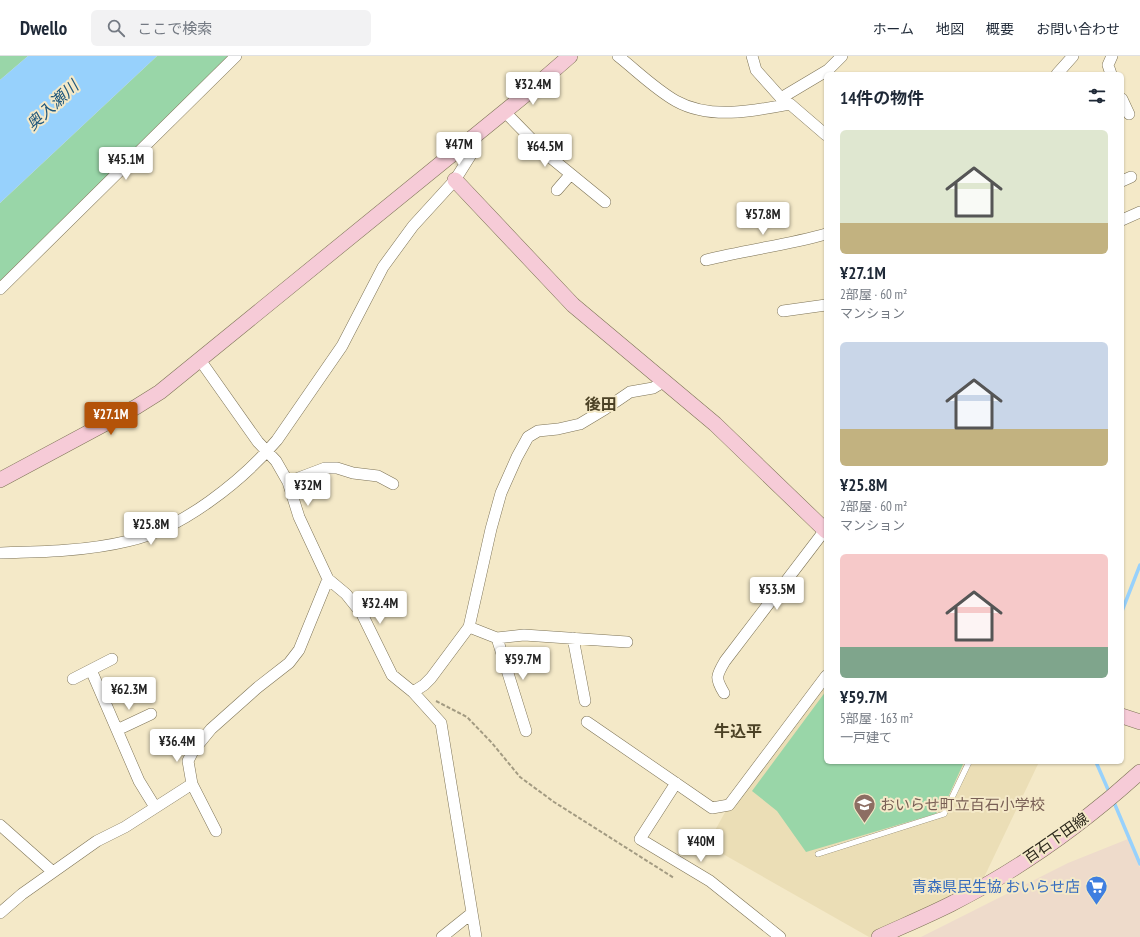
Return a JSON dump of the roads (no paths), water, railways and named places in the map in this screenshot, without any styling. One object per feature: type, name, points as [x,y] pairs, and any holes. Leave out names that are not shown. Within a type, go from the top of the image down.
[{"type":"street","points":[[0,289],[236,56]]},
{"type":"street","points":[[0,480],[136,407],[160,392],[505,112],[570,56]]},
{"type":"street","points":[[618,56],[677,101],[696,108],[735,112],[756,111],[782,102],[824,73]]},
{"type":"street","points":[[752,56],[756,70],[782,102],[790,104],[824,133]]},
{"type":"street","points":[[825,72],[842,56]]},
{"type":"street","points":[[1059,72],[1073,56]]},
{"type":"street","points":[[1110,72],[1108,65],[1112,56]]},
{"type":"street","points":[[1124,103],[1129,114]]},
{"type":"street","points":[[505,112],[545,153],[570,175],[605,202]]},
{"type":"street","points":[[0,553],[91,547],[128,541],[154,533],[210,502],[267,451],[277,440],[342,346],[383,267],[413,226],[455,180],[472,153],[477,134]]},
{"type":"street","points":[[557,190],[570,175]]},
{"type":"street","points":[[455,180],[573,305],[714,424],[824,528]]},
{"type":"street","points":[[1124,219],[1140,212]]},
{"type":"street","points":[[706,260],[737,252],[792,243],[824,235]]},
{"type":"street","points":[[783,311],[824,305]]},
{"type":"street","points":[[200,360],[258,442],[276,461],[288,482],[299,517],[328,579],[346,594],[362,614],[392,674],[413,692],[440,723],[476,937]]},
{"type":"street","points":[[413,692],[424,685],[469,627],[491,529],[502,493],[517,456],[528,437],[538,430],[558,429],[580,424],[630,392],[653,388],[663,382]]},
{"type":"street","points":[[288,482],[325,468],[336,468],[353,473],[378,476],[393,484]]},
{"type":"street","points":[[724,694],[718,682],[717,675],[725,661],[824,533]]},
{"type":"street","points":[[216,831],[192,784],[188,761],[193,751],[211,729],[257,688],[289,664],[299,650],[328,579]]},
{"type":"street","points":[[469,627],[498,638],[524,635],[627,642]]},
{"type":"street","points":[[498,638],[526,731]]},
{"type":"street","points":[[573,638],[584,701]]},
{"type":"street","points":[[73,679],[112,659]]},
{"type":"street","points":[[91,670],[139,781],[155,807]]},
{"type":"street","points":[[587,722],[712,808],[729,805],[824,679]]},
{"type":"street","points":[[117,730],[151,714]]},
{"type":"street","points":[[1124,717],[1140,722]]},
{"type":"street","name":"百石下田線","points":[[879,937],[951,904],[1024,862],[1087,817],[1140,772]]},
{"type":"street","points":[[676,783],[640,839],[710,881],[780,937]]},
{"type":"street","points":[[0,913],[22,894],[97,841],[125,827],[192,784]]},
{"type":"street","points":[[0,825],[53,872]]},
{"type":"street","points":[[442,937],[472,913]]},
{"type":"lane","points":[[818,854],[944,814],[969,764]]},
{"type":"water","name":"奥入瀬川","points":[[28,56],[157,56],[0,203],[0,80]]},
{"type":"waterway","points":[[1124,606],[1140,565]]},
{"type":"waterway","points":[[1097,764],[1110,794]]},
{"type":"waterway","points":[[1113,800],[1140,864]]},
{"type":"place","name":"おいらせ町立百石小学校","points":[[864,824]]},
{"type":"place","name":"青森県民生協 おいらせ店","points":[[1096,906]]},
{"type":"district","name":"後田","points":[[601,404]]},
{"type":"district","name":"牛込平","points":[[738,731]]}]
